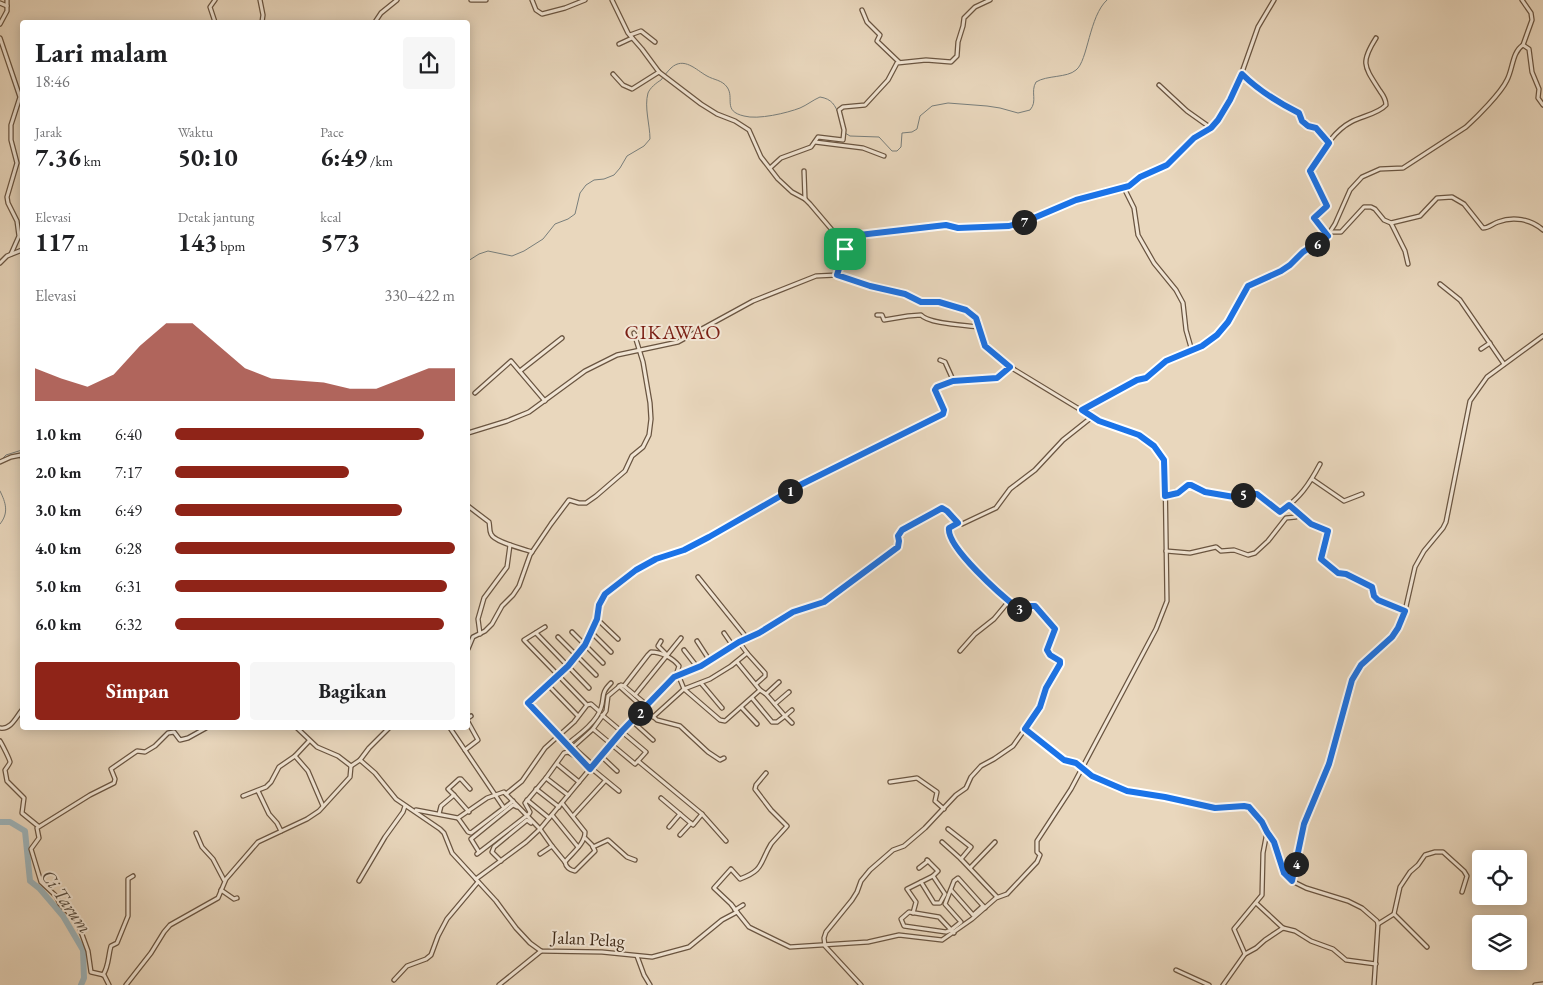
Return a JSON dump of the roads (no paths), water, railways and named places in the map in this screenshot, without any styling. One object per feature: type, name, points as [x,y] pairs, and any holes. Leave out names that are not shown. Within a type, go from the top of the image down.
[{"type":"street","points":[[0,24],[8,7],[7,0]]},
{"type":"street","points":[[214,20],[210,7],[215,0]]},
{"type":"street","points":[[260,0],[262,20]]},
{"type":"street","points":[[376,20],[381,13],[397,0]]},
{"type":"street","points":[[471,0],[486,0]]},
{"type":"street","points":[[532,0],[536,10],[542,14],[585,0]]},
{"type":"street","points":[[612,0],[631,37],[659,72],[701,104],[749,130],[761,157],[784,186],[805,199],[845,249]]},
{"type":"street","points":[[770,168],[781,158],[811,147],[820,136],[842,140],[844,138],[844,130],[839,110],[864,105],[888,80],[894,65],[926,60],[951,62],[955,60],[964,18],[975,7],[990,0]]},
{"type":"street","points":[[837,275],[845,249],[856,237],[864,234],[946,225],[958,228],[1009,226],[1029,220],[1076,200],[1124,188],[1140,177],[1167,165],[1194,138],[1211,128],[1218,120],[1242,74],[1258,27],[1274,0]]},
{"type":"street","points":[[1082,410],[1137,380],[1146,378],[1166,361],[1202,346],[1228,322],[1248,286],[1281,271],[1303,252],[1328,236],[1350,190],[1362,178],[1380,169],[1403,168],[1474,120],[1507,81],[1517,51],[1523,45],[1532,20],[1522,0]]},
{"type":"street","points":[[0,3],[8,7]]},
{"type":"street","points":[[862,10],[867,22],[880,35],[877,41],[899,63]]},
{"type":"street","points":[[619,44],[641,32],[655,42]]},
{"type":"street","points":[[0,38],[20,98],[11,125],[16,163],[7,197],[17,221],[19,236],[11,254]]},
{"type":"street","points":[[1328,236],[1314,218],[1327,206],[1310,171],[1329,143],[1349,122],[1381,110],[1386,105],[1385,98],[1372,78],[1365,61],[1368,51],[1376,38]]},
{"type":"street","points":[[1523,45],[1529,49],[1532,72],[1539,89],[1538,98],[1543,105]]},
{"type":"street","points":[[0,48],[5,50]]},
{"type":"street","points":[[613,74],[623,85],[632,89],[659,72]]},
{"type":"street","points":[[1242,74],[1265,95],[1282,106],[1299,113],[1302,121],[1308,126],[1316,128],[1329,143]]},
{"type":"street","points":[[1160,85],[1187,111],[1211,128]]},
{"type":"street","points":[[815,142],[863,148],[884,156]]},
{"type":"street","points":[[804,171],[805,199]]},
{"type":"street","points":[[1124,188],[1134,208],[1138,234],[1154,263],[1176,290],[1183,303],[1186,330],[1192,351]]},
{"type":"street","points":[[1390,223],[1420,216],[1435,199],[1448,196],[1460,200],[1483,228],[1505,220],[1516,219],[1527,220],[1543,230]]},
{"type":"street","points":[[1331,232],[1341,232],[1361,208],[1371,207],[1390,223],[1405,251],[1408,264]]},
{"type":"street","points":[[0,263],[11,254],[20,251]]},
{"type":"street","points":[[470,432],[529,412],[575,378],[617,355],[678,342],[753,301],[820,275],[837,275],[870,286],[905,294],[921,302],[939,302],[966,310],[974,316],[985,346],[1010,367],[1099,421],[1139,435],[1154,446],[1164,460],[1167,574],[1166,605],[1156,629],[1067,798],[1037,841],[1037,852],[1040,855],[1037,862],[1008,893],[997,897],[973,915],[951,890]]},
{"type":"street","points":[[1440,284],[1460,300],[1504,364]]},
{"type":"street","points":[[877,315],[882,315],[884,320],[921,316],[924,319],[941,321],[952,325],[978,326]]},
{"type":"street","points":[[470,644],[473,637],[492,624],[502,606],[516,590],[532,552],[569,500],[583,503],[596,496],[625,471],[632,456],[645,443],[651,425],[650,403],[634,333]]},
{"type":"street","points":[[1292,881],[1304,824],[1329,764],[1352,680],[1361,665],[1392,637],[1398,628],[1405,611],[1415,568],[1424,551],[1443,528],[1448,517],[1470,401],[1483,381],[1543,336]]},
{"type":"street","points":[[520,371],[562,338]]},
{"type":"street","points":[[1481,349],[1490,343]]},
{"type":"street","points":[[940,360],[945,362],[953,381]]},
{"type":"street","points":[[475,393],[511,361],[545,401]]},
{"type":"street","points":[[577,757],[560,736],[528,703],[568,666],[585,645],[597,619],[599,605],[605,594],[636,570],[656,559],[684,550],[798,486],[943,414],[944,410],[936,388],[953,381],[997,378],[1010,367]]},
{"type":"street","points":[[861,985],[825,946],[824,938],[826,932],[852,900],[861,881],[870,870],[893,850],[906,845],[956,795],[966,788],[971,777],[980,766],[1013,746],[1042,705],[1046,688],[1060,662],[1047,650],[1055,631],[1053,626],[1033,606],[1019,609],[1009,601],[978,572],[956,546],[948,530],[958,523],[963,523],[996,508],[1010,489],[1035,470],[1063,440],[1092,416]]},
{"type":"street","points":[[0,462],[20,455]]},
{"type":"street","points":[[1165,496],[1178,493],[1188,485],[1205,492],[1234,497],[1257,494],[1280,512],[1304,490],[1320,464]]},
{"type":"street","points":[[1312,479],[1344,501],[1362,494]]},
{"type":"street","points":[[1289,505],[1311,524],[1328,531],[1321,559],[1338,573],[1346,574],[1372,587],[1374,596],[1378,600],[1405,611]]},
{"type":"street","points":[[470,508],[489,522],[492,536],[510,545],[532,552]]},
{"type":"street","points":[[394,980],[407,966],[426,959],[431,955],[447,919],[477,881],[539,830],[622,731],[672,679],[679,674],[698,668],[739,642],[759,633],[795,611],[824,602],[898,547],[898,536],[902,530],[939,509],[944,509],[958,523]]},
{"type":"street","points":[[1166,551],[1190,554],[1216,547],[1220,551],[1234,550],[1245,555],[1252,554],[1265,544],[1286,518],[1295,517],[1298,514]]},
{"type":"street","points":[[480,634],[478,619],[484,598],[505,572],[510,545]]},
{"type":"street","points":[[698,577],[746,638]]},
{"type":"street","points":[[960,651],[994,619],[1009,601]]},
{"type":"street","points":[[597,619],[618,639]]},
{"type":"street","points":[[545,627],[524,640],[586,704]]},
{"type":"street","points":[[572,632],[603,664]]},
{"type":"street","points":[[591,632],[611,652]]},
{"type":"street","points":[[536,633],[589,688]]},
{"type":"street","points":[[724,633],[733,646]]},
{"type":"street","points":[[558,637],[596,676]]},
{"type":"street","points":[[635,695],[681,638]]},
{"type":"street","points":[[661,641],[658,646],[678,665],[677,671],[684,689],[720,720],[727,720],[760,690]]},
{"type":"street","points":[[697,641],[710,661]]},
{"type":"street","points":[[739,642],[765,674],[756,684]]},
{"type":"street","points":[[684,650],[698,668]]},
{"type":"street","points":[[624,686],[652,652],[667,656]]},
{"type":"street","points":[[653,717],[684,689],[701,683],[737,662],[747,653]]},
{"type":"street","points":[[737,662],[760,690],[766,694],[792,723]]},
{"type":"street","points":[[766,694],[779,682]]},
{"type":"street","points":[[566,745],[581,734],[600,711],[603,694],[611,683]]},
{"type":"street","points":[[701,683],[722,708]]},
{"type":"street","points":[[548,684],[577,715]]},
{"type":"street","points":[[619,686],[646,707]]},
{"type":"street","points":[[619,792],[605,781],[573,747],[593,729],[606,710],[608,696],[619,686],[624,686],[635,695],[653,717],[661,723],[680,726],[713,756],[720,760],[724,758]]},
{"type":"street","points":[[775,704],[789,692]]},
{"type":"street","points":[[752,698],[774,723],[792,710]]},
{"type":"street","points":[[506,794],[522,781],[540,754],[574,722],[588,704],[592,704],[600,711]]},
{"type":"street","points":[[742,708],[757,724]]},
{"type":"street","points":[[0,728],[7,727],[20,712]]},
{"type":"street","points":[[593,729],[635,764],[646,752],[602,715]]},
{"type":"street","points":[[632,721],[653,740]]},
{"type":"street","points":[[465,750],[478,740],[470,726]]},
{"type":"street","points":[[1025,729],[1064,760],[1074,762],[1092,776],[1127,791],[1215,808],[1247,806],[1253,810],[1274,842],[1284,873],[1292,881],[1306,888],[1348,901],[1362,908],[1378,924],[1374,985]]},
{"type":"street","points":[[104,975],[91,972],[88,951],[76,921],[40,880],[31,849],[38,838],[36,830],[38,826],[114,782],[111,769],[137,751],[145,752],[168,733],[174,732],[180,740],[191,737],[203,730]]},
{"type":"street","points":[[298,730],[309,741],[338,756],[351,766]]},
{"type":"street","points":[[351,766],[360,760],[387,730]]},
{"type":"street","points":[[451,730],[504,808]]},
{"type":"street","points":[[243,796],[258,791],[271,782],[279,767],[295,756],[309,741]]},
{"type":"street","points":[[0,742],[10,760],[5,770],[7,780],[24,798],[22,813],[38,826]]},
{"type":"street","points":[[526,816],[513,805],[471,840],[478,853],[526,816],[530,812],[525,804],[527,800],[566,752],[591,767]]},
{"type":"street","points":[[295,756],[308,771],[323,806]]},
{"type":"street","points":[[601,756],[617,771]]},
{"type":"street","name":"Jalan Pelag","points":[[360,760],[375,773],[396,799],[444,833],[452,853],[530,943],[542,951],[595,952],[652,957],[689,947],[743,905]]},
{"type":"street","points":[[638,761],[702,814],[726,840]]},
{"type":"street","points":[[557,764],[579,782]]},
{"type":"street","points":[[126,985],[153,951],[169,926],[219,896],[224,880],[258,842],[311,817],[350,777],[351,766]]},
{"type":"street","points":[[766,773],[756,784],[755,789],[771,810],[788,826],[772,843],[756,872],[740,879],[732,869],[714,887],[731,904],[749,927],[787,946],[825,946],[868,942],[899,935],[942,940],[984,906]]},
{"type":"street","points":[[546,778],[568,795]]},
{"type":"street","points":[[890,782],[916,778],[937,792],[935,801],[944,809]]},
{"type":"street","points":[[469,812],[448,789],[458,779],[462,779],[470,789]]},
{"type":"street","points":[[573,816],[605,781]]},
{"type":"street","points":[[536,789],[559,807]]},
{"type":"street","points":[[258,791],[269,814],[281,831]]},
{"type":"street","points":[[413,810],[458,818],[487,798],[502,792],[539,830],[568,868],[575,871],[594,851],[593,846],[585,838],[583,829],[562,803]]},
{"type":"street","points":[[439,814],[441,806],[454,795]]},
{"type":"street","points":[[661,798],[693,825],[702,814]]},
{"type":"street","points":[[527,800],[551,817],[578,847]]},
{"type":"street","points":[[458,818],[468,832],[471,832],[512,801]]},
{"type":"street","points":[[359,881],[405,806]]},
{"type":"street","points":[[669,827],[680,814]]},
{"type":"street","points":[[500,861],[492,852],[494,847],[525,822],[529,820],[539,830]]},
{"type":"street","points":[[680,835],[690,823]]},
{"type":"street","points":[[948,829],[971,847],[961,858]]},
{"type":"street","points":[[1245,954],[1234,929],[1262,895],[1263,853],[1267,832]]},
{"type":"street","points":[[196,834],[202,847],[213,859],[224,880]]},
{"type":"street","points":[[565,862],[585,838]]},
{"type":"street","points":[[593,846],[608,840],[627,857],[635,860]]},
{"type":"street","points":[[942,842],[961,858],[997,897]]},
{"type":"street","points":[[970,868],[995,842]]},
{"type":"street","points":[[540,854],[552,846]]},
{"type":"street","points":[[1378,924],[1394,914],[1401,884],[1418,865],[1422,857],[1430,852],[1443,852],[1464,871],[1467,876],[1462,892]]},
{"type":"street","points":[[913,913],[916,902],[907,889],[933,876],[938,871],[927,860],[919,868]]},
{"type":"street","points":[[104,975],[107,969],[111,946],[117,943],[126,920],[128,912],[128,878],[133,876]]},
{"type":"street","points":[[921,882],[934,904],[940,903],[945,894],[933,876]]},
{"type":"street","points":[[953,932],[961,922],[944,904],[954,881],[958,878],[984,906]]},
{"type":"street","points":[[221,890],[234,899],[237,898]]},
{"type":"street","points":[[1256,903],[1283,928],[1295,931],[1311,941],[1333,948],[1346,960],[1376,964]]},
{"type":"street","points":[[909,912],[939,917],[953,932],[904,926],[901,919],[909,912]]},
{"type":"street","points":[[1394,914],[1427,946]]},
{"type":"street","points":[[1223,985],[1245,954],[1283,928]]},
{"type":"street","points":[[499,985],[542,951]]},
{"type":"street","points":[[638,956],[644,975],[650,985]]},
{"type":"street","points":[[1176,970],[1209,985]]},
{"type":"street","points":[[104,975],[109,985]]},
{"type":"street","points":[[1535,985],[1543,984]]},
{"type":"waterway","points":[[845,133],[850,136],[879,137],[892,151],[897,151],[901,147],[902,133],[912,132],[917,129],[920,116],[932,106],[948,103],[987,106],[1018,113],[1030,110],[1036,82],[1072,73],[1080,65],[1096,16],[1107,0]]},
{"type":"waterway","points":[[470,260],[488,251],[512,256],[524,251],[543,239],[555,224],[575,214],[580,193],[586,185],[594,180],[614,175],[627,156],[644,146],[650,139],[647,110],[648,93],[670,70],[681,63],[690,65],[707,76],[723,83],[729,91],[731,108],[737,114],[750,117],[764,117],[800,108],[820,97],[832,103],[839,115]]},
{"type":"waterway","points":[[0,461],[6,455],[20,451]]},
{"type":"waterway","points":[[0,491],[6,508],[5,516],[0,524]]},
{"type":"waterway","name":"Ci Tarum","points":[[0,822],[10,822],[25,831],[30,881],[40,889],[63,916],[83,950],[84,978],[81,985]]},
{"type":"district","name":"CIKAWAO","points":[[673,332]]}]
